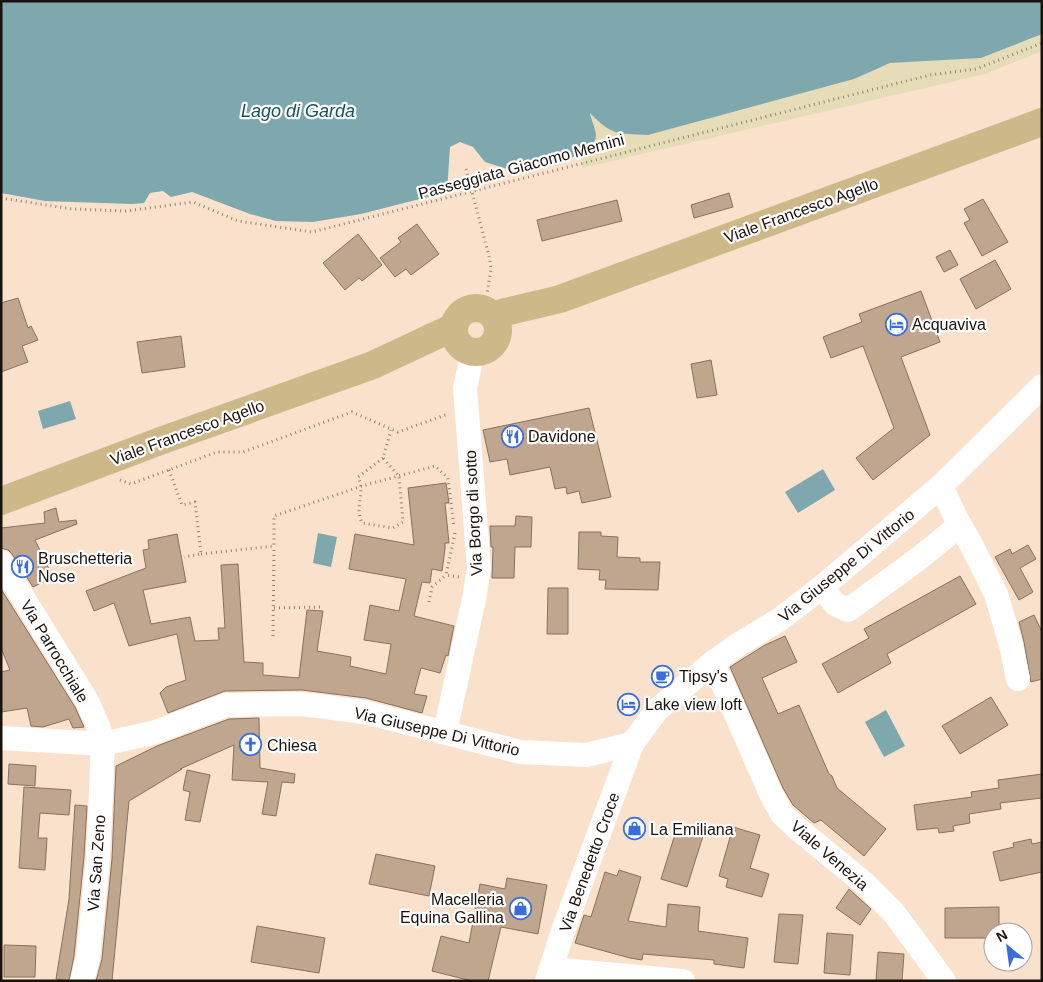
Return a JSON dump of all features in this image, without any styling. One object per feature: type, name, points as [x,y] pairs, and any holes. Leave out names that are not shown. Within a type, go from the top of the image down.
[{"type":"main road","name":"Viale Francesco Agello","points":[[498,320],[1042,122]]},
{"type":"main road","name":"Viale Francesco Agello","points":[[469,346],[456,320],[466,310],[480,308],[498,320]]},
{"type":"main road","name":"Viale Francesco Agello","points":[[1,501],[172,436],[373,365],[469,346],[487,349],[493,344],[498,320]]},
{"type":"street","name":"Via Borgo di sotto","points":[[445,732],[479,568],[465,388],[469,346]]},
{"type":"street","name":"Via Giuseppe Di Vittorio","points":[[1,738],[103,744],[156,732],[226,705],[302,704],[364,712],[520,752],[586,756],[632,744],[657,710],[712,663],[779,620],[822,587],[941,486],[1042,386]]},
{"type":"street","points":[[941,486],[996,594],[1018,679]]},
{"type":"street","points":[[822,587],[835,604],[848,610],[917,560],[960,525]]},
{"type":"street","name":"Via Parrocchiale","points":[[1,562],[87,701],[98,726],[103,744]]},
{"type":"street","name":"Viale Venezia","points":[[712,663],[771,794],[782,814],[864,883],[894,914],[944,981]]},
{"type":"street","name":"Via San Zeno","points":[[82,981],[88,958],[98,858],[103,744]]},
{"type":"street","name":"Via Benedetto Croce","points":[[549,975],[563,931],[632,744]]},
{"type":"street","points":[[549,975],[683,981]]},
{"type":"path","name":"Passeggiata Giacomo Memini","points":[[1,198],[72,209],[126,211],[193,202],[238,221],[312,232],[930,75],[976,69],[1042,43]]},
{"type":"path","points":[[466,168],[490,260],[489,288],[498,320],[509,335],[469,346]]},
{"type":"path","points":[[114,477],[131,484],[217,452],[243,452],[352,412],[398,432],[452,412],[455,405],[466,401]]},
{"type":"path","points":[[383,458],[399,476],[403,522],[393,528],[362,523],[358,514],[362,486],[358,477],[383,458],[392,430]]},
{"type":"path","points":[[274,636],[274,516],[362,486],[435,466],[448,478],[455,536],[446,575],[432,587],[429,602]]},
{"type":"path","points":[[169,470],[182,505],[195,502],[201,554]]},
{"type":"path","points":[[184,557],[274,546]]},
{"type":"path","points":[[446,575],[477,580]]},
{"type":"path","points":[[274,608],[322,607]]},
{"type":"sand","points":[[1042,34],[1042,51],[985,74],[582,168],[582,154],[593,145],[590,111],[600,124],[648,135],[854,79],[890,63],[981,58]]},
{"type":"water","name":"Lago di Garda","points":[[1,1],[1042,1],[1042,34],[981,58],[890,63],[854,79],[648,135],[610,130],[590,113],[596,136],[594,143],[589,149],[573,157],[538,167],[531,160],[507,169],[485,162],[473,147],[460,142],[450,147],[447,192],[361,214],[313,222],[276,221],[250,214],[192,192],[171,197],[163,191],[150,193],[144,203],[132,204],[45,201],[1,193]]},
{"type":"water","points":[[70,401],[76,419],[43,429],[38,411]]},
{"type":"water","points":[[823,469],[835,490],[798,513],[785,492]]},
{"type":"water","points":[[318,533],[337,537],[331,567],[313,563]]},
{"type":"water","points":[[886,710],[905,746],[884,757],[865,722]]},
{"type":"building","points":[[729,193],[733,207],[694,218],[691,205]]},
{"type":"building","points":[[983,199],[1008,242],[982,256],[964,223],[970,220],[964,209]]},
{"type":"building","points":[[617,200],[622,221],[542,241],[537,220]]},
{"type":"building","points":[[417,224],[439,254],[411,275],[406,269],[395,277],[380,258],[401,242],[398,238]]},
{"type":"building","points":[[358,234],[382,265],[362,281],[359,278],[345,290],[323,263]]},
{"type":"building","points":[[950,250],[958,265],[944,272],[936,257]]},
{"type":"building","points":[[995,260],[1011,289],[976,309],[960,279]]},
{"type":"building","points":[[921,291],[940,342],[901,357],[930,435],[873,480],[856,458],[894,428],[863,346],[831,358],[823,337],[862,322],[859,314]]},
{"type":"building","points":[[18,298],[28,328],[31,326],[38,340],[22,346],[28,362],[1,372],[1,303]]},
{"type":"building","points":[[181,336],[185,367],[142,373],[137,342]]},
{"type":"building","points":[[711,360],[717,395],[697,398],[691,364]]},
{"type":"building","points":[[589,408],[611,497],[582,503],[579,491],[567,494],[566,487],[555,489],[550,467],[510,475],[507,459],[490,462],[483,430]]},
{"type":"building","points":[[446,483],[449,503],[445,503],[449,543],[445,543],[442,571],[432,569],[430,583],[422,582],[414,616],[454,626],[448,656],[446,655],[440,673],[421,668],[414,694],[427,696],[422,713],[366,698],[302,690],[225,691],[168,713],[160,693],[166,687],[186,680],[177,634],[129,646],[114,603],[94,611],[86,591],[146,568],[143,550],[149,549],[148,540],[177,534],[186,582],[143,590],[151,624],[190,617],[195,641],[219,640],[218,628],[225,628],[221,565],[238,564],[244,662],[263,663],[263,675],[299,678],[307,610],[323,611],[317,651],[351,657],[350,666],[386,674],[391,644],[364,640],[370,605],[399,611],[406,579],[349,569],[355,534],[414,545],[408,488]]},
{"type":"building","points":[[56,508],[59,522],[76,520],[77,524],[35,540],[53,577],[33,587],[12,554],[8,550],[1,548],[1,528],[45,523],[44,512]]},
{"type":"building","points":[[516,516],[532,517],[531,547],[515,547],[514,578],[492,578],[493,547],[491,547],[490,526],[515,526]]},
{"type":"building","points":[[579,532],[601,532],[601,536],[618,537],[617,557],[640,558],[640,562],[660,562],[658,590],[605,589],[606,580],[599,580],[600,570],[578,569]]},
{"type":"building","points":[[1028,545],[1036,559],[1020,568],[1033,592],[1019,600],[995,557],[1010,549],[1012,554]]},
{"type":"building","points":[[960,576],[976,604],[887,654],[891,663],[838,693],[822,664],[869,638],[864,629]]},
{"type":"building","points":[[548,588],[568,588],[568,634],[547,634]]},
{"type":"building","points":[[1,589],[75,707],[84,727],[73,728],[69,719],[43,727],[31,726],[27,708],[1,712],[1,672],[10,670],[1,648]]},
{"type":"building","points":[[1034,615],[1042,632],[1042,679],[1031,682],[1019,622]]},
{"type":"building","points":[[785,636],[797,662],[762,678],[778,714],[799,705],[837,788],[886,829],[864,856],[821,820],[814,823],[793,805],[783,788],[730,667],[765,645]]},
{"type":"building","points":[[991,697],[1008,725],[960,754],[942,726]]},
{"type":"building","points":[[259,718],[260,768],[295,774],[294,783],[282,782],[276,816],[262,814],[268,782],[232,780],[234,745],[180,769],[182,769],[129,801],[112,981],[96,981],[102,959],[112,859],[116,766],[157,746],[229,719]]},
{"type":"building","points":[[9,764],[36,766],[35,786],[8,784]]},
{"type":"building","points":[[187,770],[210,775],[200,822],[185,820],[190,792],[183,790]]},
{"type":"building","points":[[1042,774],[1042,798],[1000,803],[1001,809],[969,814],[970,823],[953,826],[954,831],[939,833],[938,828],[917,830],[914,805],[972,797],[971,792],[999,788],[998,780]]},
{"type":"building","points":[[24,787],[71,790],[69,815],[40,813],[38,838],[47,838],[45,870],[19,868]]},
{"type":"building","points":[[75,805],[87,806],[74,956],[69,981],[56,979],[69,899]]},
{"type":"building","points":[[733,827],[760,835],[750,868],[769,874],[762,897],[726,887],[728,879],[719,876]]},
{"type":"building","points":[[677,828],[703,836],[687,887],[661,879]]},
{"type":"building","points":[[1031,839],[1032,844],[1042,842],[1042,872],[1000,881],[993,852],[1014,847],[1013,843]]},
{"type":"building","points":[[376,854],[435,866],[429,896],[369,884]]},
{"type":"building","points":[[619,870],[641,877],[628,921],[666,927],[668,904],[700,907],[698,931],[748,938],[744,968],[714,964],[714,960],[643,954],[642,960],[575,943],[584,915],[591,917],[605,872],[617,876]]},
{"type":"building","points":[[507,878],[547,885],[538,934],[501,927],[488,981],[472,981],[432,971],[441,936],[469,943],[480,884],[505,889]]},
{"type":"building","points":[[849,889],[871,909],[860,925],[836,908]]},
{"type":"building","points":[[999,907],[999,922],[983,922],[983,938],[945,938],[945,908]]},
{"type":"building","points":[[779,914],[803,915],[798,964],[774,962]]},
{"type":"building","points":[[257,926],[325,938],[319,973],[251,962]]},
{"type":"building","points":[[827,933],[853,935],[850,975],[824,973]]},
{"type":"building","points":[[4,945],[36,946],[35,977],[4,977]]},
{"type":"building","points":[[878,952],[904,954],[902,981],[876,981]]},
{"type":"place","name":"Acquaviva","points":[[896,324]]},
{"type":"place","name":"Davidone","points":[[512,436]]},
{"type":"place","name":"Bruschetteria Nose","points":[[22,567]]},
{"type":"place","name":"Tipsy's","points":[[663,676]]},
{"type":"place","name":"Lake view loft","points":[[629,704]]},
{"type":"place","name":"Chiesa","points":[[251,745]]},
{"type":"place","name":"La Emiliana","points":[[634,829]]},
{"type":"place","name":"Macelleria Equina Gallina","points":[[520,908]]}]
